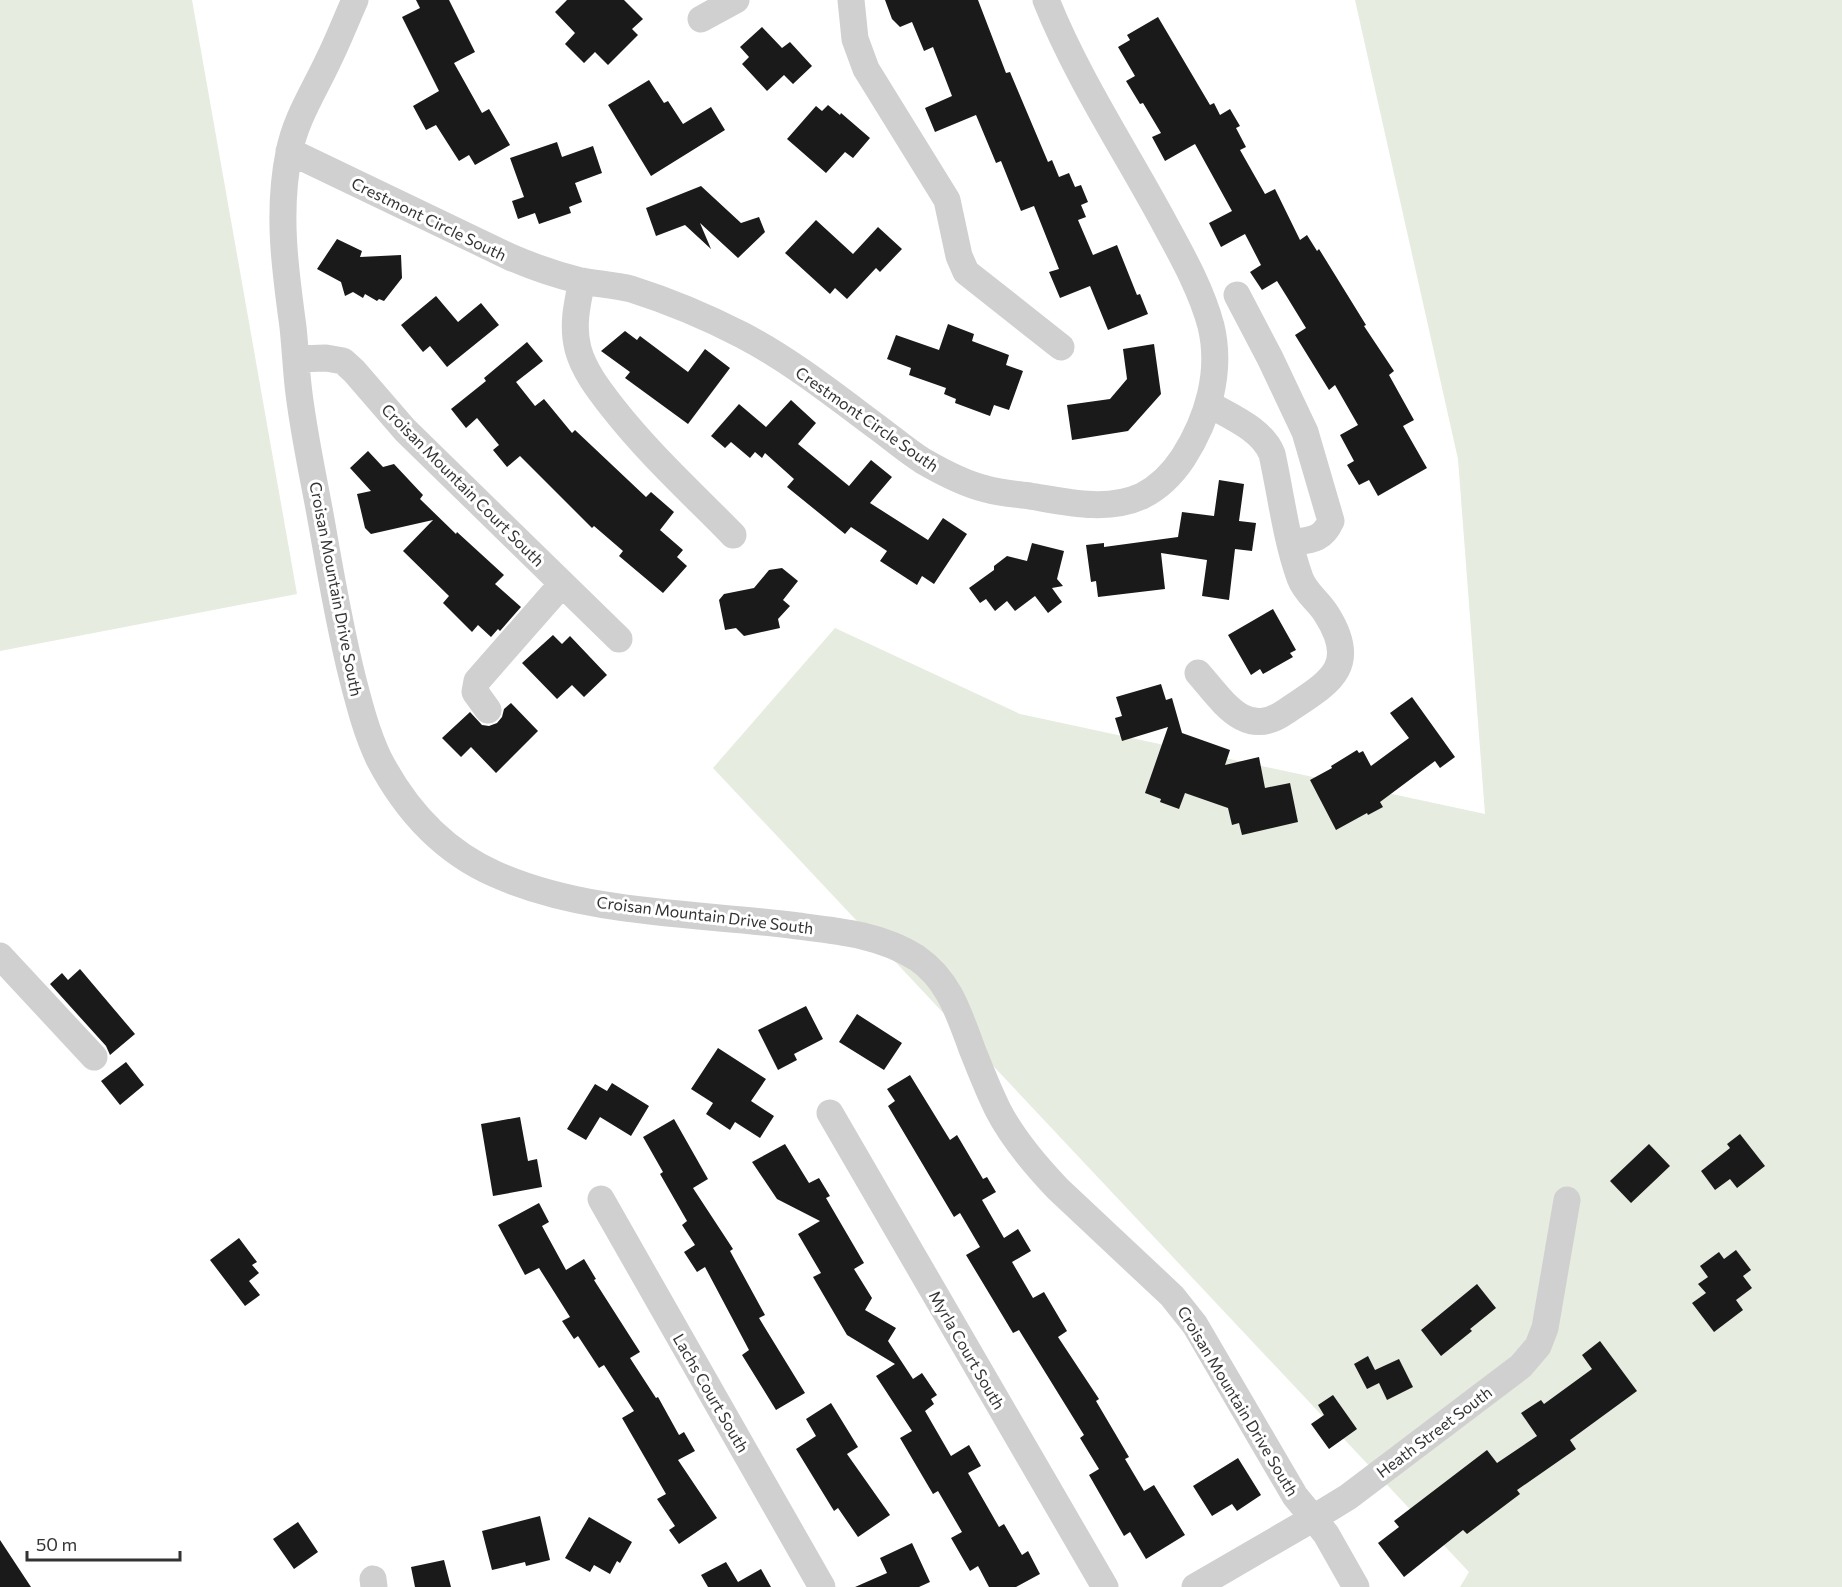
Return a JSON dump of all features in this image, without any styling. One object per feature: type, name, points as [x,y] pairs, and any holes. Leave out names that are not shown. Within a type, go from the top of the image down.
[{"type":"street","name":"Croisan Mountain Drive South","points":[[355,0],[297,126],[289,151],[283,200],[284,257],[297,359],[298,387],[332,581],[365,723],[377,754],[392,782],[424,825],[447,846],[470,863],[526,886],[618,907],[670,914],[764,921],[865,936],[889,942],[926,964],[951,994],[982,1074],[1009,1128],[1041,1171],[1058,1189],[1184,1309],[1296,1496],[1312,1520],[1326,1534],[1356,1587]]},
{"type":"street","points":[[701,19],[736,0]]},
{"type":"street","points":[[851,0],[855,39],[866,69],[947,200],[959,256],[966,272],[984,289],[1061,347]]},
{"type":"street","name":"Crestmont Circle South","points":[[289,151],[541,270],[582,281],[629,288],[670,303],[743,336],[834,395],[922,460],[951,476],[985,489],[1081,504],[1114,503],[1141,496],[1164,481],[1180,463],[1195,440],[1209,404],[1214,380],[1215,354],[1211,326],[1181,254],[1073,60],[1046,0]]},
{"type":"street","points":[[582,281],[575,331],[584,365],[597,388],[654,456],[733,535]]},
{"type":"street","points":[[1237,296],[1305,432],[1330,521],[1326,532],[1313,540],[1290,543]]},
{"type":"street","name":"Croisan Mountain Court South","points":[[297,359],[326,358],[342,361],[354,371],[405,430],[619,639]]},
{"type":"street","points":[[1198,673],[1234,714],[1248,721],[1262,722],[1275,719],[1329,681],[1342,654],[1340,640],[1326,613],[1309,595],[1301,580],[1290,543],[1272,454],[1267,443],[1241,422],[1209,404]]},
{"type":"street","points":[[488,710],[475,692],[477,681],[562,584]]},
{"type":"street","points":[[0,956],[94,1057]]},
{"type":"street","name":"Myrla Court South","points":[[830,1113],[1105,1587]]},
{"type":"street","name":"Lachs Court South","points":[[601,1199],[822,1587]]},
{"type":"street","name":"Heath Street South","points":[[1195,1587],[1312,1520],[1347,1497],[1521,1366],[1538,1346],[1545,1328],[1567,1200]]},
{"type":"shaded area","points":[[0,0],[192,0],[297,594],[0,651]]},
{"type":"shaded area","points":[[1355,0],[1842,0],[1842,1587],[1460,1587],[1469,1572],[713,768],[835,628],[1020,714],[1485,814],[1458,459]]},
{"type":"building","points":[[416,0],[449,0],[475,52],[454,63],[482,113],[489,109],[510,145],[475,165],[469,155],[459,161],[436,125],[426,130],[413,106],[439,91],[402,17],[420,8]]},
{"type":"building","points":[[567,0],[624,0],[643,19],[632,29],[638,35],[608,65],[595,52],[584,63],[565,44],[575,33],[555,12]]},
{"type":"building","points":[[885,0],[978,0],[1006,73],[1010,72],[1048,162],[1052,160],[1059,177],[1069,173],[1075,187],[1081,185],[1088,202],[1081,205],[1086,217],[1078,220],[1093,255],[1117,245],[1137,295],[1140,294],[1148,314],[1108,330],[1090,286],[1060,298],[1049,272],[1059,269],[1034,206],[1021,211],[1001,161],[996,163],[976,115],[935,132],[925,108],[952,96],[933,47],[924,51],[912,22],[900,27],[892,19]]},
{"type":"building","points":[[1158,17],[1210,105],[1214,103],[1220,115],[1230,109],[1240,126],[1236,128],[1246,147],[1240,150],[1265,194],[1275,189],[1300,240],[1307,235],[1317,251],[1319,249],[1366,325],[1364,326],[1394,371],[1389,375],[1414,420],[1403,426],[1427,468],[1378,496],[1369,480],[1359,485],[1347,465],[1354,461],[1340,435],[1358,425],[1335,385],[1329,390],[1295,335],[1306,328],[1277,281],[1262,290],[1250,272],[1261,265],[1245,234],[1221,247],[1209,223],[1232,211],[1195,144],[1165,161],[1152,137],[1161,133],[1143,103],[1140,104],[1126,81],[1135,76],[1118,47],[1130,40],[1127,35]]},
{"type":"building","points":[[762,27],[782,48],[790,42],[812,66],[793,84],[784,75],[767,91],[742,64],[749,57],[740,47]]},
{"type":"building","points":[[649,80],[664,103],[668,101],[683,124],[711,107],[725,130],[651,176],[608,105]]},
{"type":"building","points":[[828,105],[870,138],[853,158],[845,152],[826,173],[787,139],[816,106],[822,111]]},
{"type":"building","points":[[557,142],[562,157],[593,146],[602,173],[575,183],[582,202],[569,207],[571,213],[539,224],[535,213],[518,219],[512,201],[524,197],[510,158]]},
{"type":"building","points":[[701,186],[741,223],[759,217],[765,232],[738,258],[700,223],[711,249],[685,225],[656,236],[646,208]]},
{"type":"building","points":[[816,220],[853,254],[878,227],[902,249],[880,272],[876,268],[847,299],[835,288],[830,294],[785,253]]},
{"type":"building","points":[[337,239],[362,251],[360,257],[401,255],[402,278],[384,301],[379,299],[377,301],[365,294],[363,298],[353,292],[345,296],[341,282],[317,269]]},
{"type":"building","points":[[436,296],[458,322],[481,303],[499,325],[447,367],[430,346],[423,352],[401,325]]},
{"type":"building","points":[[948,324],[974,334],[972,341],[1009,355],[1006,365],[1023,371],[1009,410],[994,405],[990,416],[955,403],[956,399],[944,394],[946,388],[909,375],[911,368],[887,359],[896,335],[939,350]]},
{"type":"building","points":[[625,331],[637,340],[640,336],[688,372],[705,349],[730,368],[688,424],[625,378],[630,372],[601,351]]},
{"type":"building","points":[[527,342],[543,361],[516,382],[535,406],[544,399],[572,433],[575,430],[646,497],[651,492],[674,512],[660,530],[683,550],[677,557],[687,566],[663,593],[619,556],[623,551],[594,526],[592,528],[520,456],[507,467],[493,450],[499,445],[477,418],[466,428],[451,409],[486,381],[484,378]]},
{"type":"building","points":[[1154,344],[1161,394],[1128,431],[1072,440],[1067,405],[1110,399],[1127,379],[1123,349]]},
{"type":"building","points":[[791,400],[816,423],[798,444],[849,486],[871,460],[892,477],[870,503],[928,540],[943,518],[967,534],[934,584],[922,576],[917,585],[880,561],[887,551],[851,527],[845,534],[787,487],[794,479],[765,453],[762,458],[755,452],[750,458],[731,442],[725,448],[711,436],[739,404],[766,427]]},
{"type":"building","points":[[368,451],[383,467],[394,464],[423,495],[420,499],[456,534],[457,532],[504,575],[495,584],[521,607],[500,631],[498,629],[491,637],[478,625],[472,632],[443,603],[449,596],[403,551],[433,520],[371,534],[365,528],[357,494],[371,491],[350,468]]},
{"type":"building","points":[[1219,480],[1244,484],[1239,521],[1256,523],[1252,551],[1235,549],[1229,600],[1202,596],[1207,560],[1161,553],[1165,589],[1098,597],[1096,581],[1091,582],[1086,545],[1104,543],[1104,547],[1178,537],[1182,512],[1214,516]]},
{"type":"building","points":[[1032,543],[1064,551],[1057,579],[1063,586],[1052,588],[1062,602],[1048,613],[1035,596],[1015,611],[1007,601],[995,611],[986,599],[980,603],[969,588],[994,570],[994,566],[1007,556],[1027,561]]},
{"type":"building","points":[[782,568],[798,581],[783,600],[790,606],[778,619],[780,628],[744,636],[736,628],[725,630],[719,600],[724,594],[754,588],[769,570]]},
{"type":"building","points":[[1273,609],[1296,650],[1290,653],[1293,657],[1263,674],[1260,669],[1251,675],[1228,635]]},
{"type":"building","points":[[553,635],[562,644],[570,636],[607,675],[584,697],[572,685],[557,699],[522,663]]},
{"type":"building","points":[[1161,684],[1166,700],[1172,698],[1182,733],[1230,750],[1225,765],[1259,757],[1265,788],[1290,783],[1298,822],[1242,835],[1239,823],[1232,825],[1228,808],[1185,793],[1179,809],[1145,793],[1168,727],[1122,741],[1115,718],[1122,716],[1116,697]]},
{"type":"building","points":[[1412,697],[1455,757],[1440,768],[1435,761],[1380,802],[1383,807],[1336,830],[1310,780],[1357,750],[1359,753],[1363,751],[1371,766],[1409,738],[1390,713]]},
{"type":"building","points":[[511,703],[538,731],[496,773],[471,747],[461,757],[442,738],[470,712],[482,725],[489,726],[497,723],[504,709]]},
{"type":"building","points":[[80,969],[135,1034],[110,1055],[106,1046],[50,984],[62,973],[68,980]]},
{"type":"building","points":[[806,1006],[823,1039],[794,1054],[797,1060],[778,1070],[758,1030]]},
{"type":"building","points":[[857,1014],[902,1043],[884,1070],[839,1042]]},
{"type":"building","points":[[718,1048],[766,1079],[751,1101],[774,1116],[760,1138],[735,1122],[730,1130],[706,1114],[713,1103],[691,1089]]},
{"type":"building","points":[[126,1062],[144,1085],[120,1105],[101,1081]]},
{"type":"building","points":[[910,1075],[950,1140],[957,1135],[983,1179],[987,1177],[996,1192],[982,1200],[1004,1238],[1018,1229],[1031,1251],[1012,1262],[1033,1298],[1044,1292],[1067,1331],[1058,1337],[1099,1399],[1096,1401],[1129,1457],[1125,1459],[1144,1491],[1154,1485],[1185,1535],[1146,1559],[1130,1532],[1124,1536],[1089,1475],[1099,1469],[1080,1438],[1084,1435],[1019,1330],[1013,1333],[966,1255],[980,1247],[960,1213],[954,1217],[888,1106],[895,1101],[887,1089]]},
{"type":"building","points":[[612,1083],[649,1106],[631,1136],[600,1117],[586,1140],[567,1129],[595,1084],[607,1091]]},
{"type":"building","points":[[520,1117],[528,1161],[537,1159],[542,1187],[493,1196],[481,1124]]},
{"type":"building","points":[[674,1119],[708,1179],[693,1188],[733,1249],[730,1251],[765,1315],[759,1318],[805,1393],[776,1410],[742,1355],[749,1350],[705,1267],[697,1272],[684,1252],[695,1245],[682,1225],[687,1221],[660,1174],[663,1172],[643,1137]]},
{"type":"building","points":[[1740,1134],[1765,1166],[1737,1188],[1730,1179],[1715,1190],[1701,1171],[1730,1148],[1727,1144]]},
{"type":"building","points":[[785,1144],[809,1183],[819,1178],[830,1196],[826,1198],[864,1263],[854,1269],[872,1298],[865,1310],[896,1328],[888,1341],[913,1379],[922,1373],[937,1395],[931,1399],[934,1404],[925,1411],[951,1456],[969,1445],[981,1466],[968,1473],[999,1527],[1004,1524],[1022,1555],[1028,1551],[1040,1574],[1016,1587],[989,1587],[978,1566],[970,1571],[951,1538],[962,1532],[938,1491],[933,1494],[900,1438],[912,1431],[876,1376],[895,1364],[847,1335],[813,1277],[821,1273],[798,1234],[820,1221],[777,1199],[752,1162]]},
{"type":"building","points":[[1649,1144],[1670,1166],[1631,1203],[1610,1181]]},
{"type":"building","points":[[539,1203],[549,1222],[542,1226],[566,1270],[584,1259],[596,1279],[594,1280],[640,1352],[630,1358],[656,1398],[658,1397],[679,1435],[684,1432],[695,1451],[678,1460],[717,1518],[679,1544],[669,1530],[675,1526],[657,1499],[666,1494],[622,1418],[634,1411],[604,1365],[599,1368],[578,1336],[574,1339],[562,1321],[570,1317],[539,1268],[525,1275],[498,1225]]},
{"type":"building","points":[[239,1238],[257,1262],[252,1265],[259,1273],[249,1281],[260,1295],[245,1306],[210,1260]]},
{"type":"building","points":[[1736,1250],[1751,1270],[1743,1276],[1752,1288],[1736,1300],[1743,1310],[1714,1332],[1692,1303],[1706,1293],[1698,1284],[1708,1277],[1700,1266],[1719,1252],[1724,1259]]},
{"type":"building","points":[[1477,1284],[1496,1308],[1441,1356],[1421,1330]]},
{"type":"building","points":[[1600,1341],[1637,1391],[1570,1440],[1576,1449],[1517,1490],[1520,1494],[1467,1534],[1463,1530],[1404,1577],[1378,1543],[1399,1527],[1394,1521],[1487,1450],[1497,1463],[1537,1436],[1521,1413],[1541,1400],[1544,1404],[1592,1369],[1582,1355]]},
{"type":"building","points":[[1368,1356],[1375,1370],[1399,1359],[1413,1387],[1387,1400],[1379,1383],[1367,1389],[1354,1364]]},
{"type":"building","points":[[1333,1395],[1357,1429],[1329,1449],[1311,1424],[1324,1415],[1318,1405]]},
{"type":"building","points":[[831,1403],[858,1447],[847,1454],[890,1515],[858,1537],[838,1508],[834,1511],[796,1449],[816,1436],[806,1419]]},
{"type":"building","points":[[1238,1458],[1261,1495],[1237,1511],[1232,1504],[1212,1516],[1193,1486]]},
{"type":"building","points":[[540,1516],[550,1560],[526,1566],[525,1562],[492,1570],[482,1531]]},
{"type":"building","points":[[589,1517],[632,1542],[620,1563],[617,1561],[610,1574],[594,1565],[590,1572],[565,1558]]},
{"type":"building","points":[[298,1522],[318,1552],[294,1569],[273,1539]]},
{"type":"building","points":[[0,1540],[31,1587],[0,1587]]},
{"type":"building","points":[[912,1543],[930,1582],[919,1587],[855,1587],[887,1573],[880,1558]]},
{"type":"building","points":[[444,1560],[451,1587],[415,1587],[411,1567]]},
{"type":"building","points":[[726,1562],[738,1582],[761,1569],[771,1587],[708,1587],[701,1575]]}]
